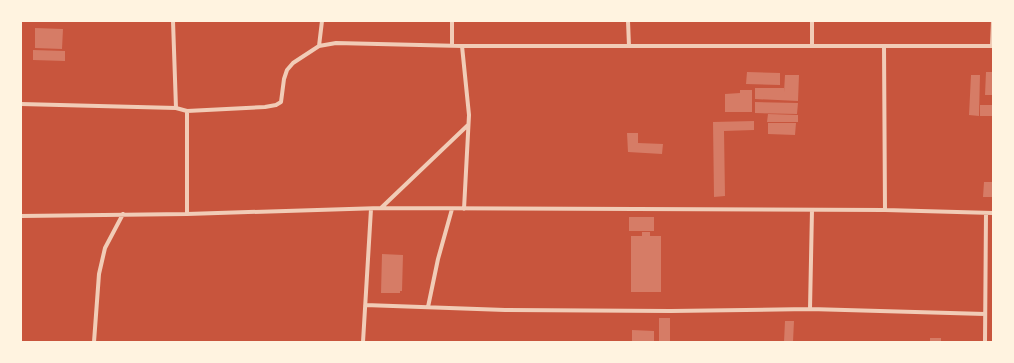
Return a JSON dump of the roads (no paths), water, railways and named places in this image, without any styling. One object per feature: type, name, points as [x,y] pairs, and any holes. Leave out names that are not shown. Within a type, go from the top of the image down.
[{"type":"street","points":[[173,21],[176,108]]},
{"type":"street","points":[[319,46],[322,21]]},
{"type":"street","points":[[452,21],[452,45]]},
{"type":"street","points":[[628,21],[629,46]]},
{"type":"street","points":[[812,21],[812,46]]},
{"type":"street","points":[[21,104],[176,108],[187,111],[265,107],[276,105],[281,102],[284,79],[287,70],[293,63],[319,46],[336,43],[350,42],[462,46],[993,46],[993,21]]},
{"type":"street","points":[[462,46],[466,76],[468,125],[464,209]]},
{"type":"street","points":[[884,46],[885,210]]},
{"type":"street","points":[[187,111],[187,214]]},
{"type":"street","points":[[381,208],[468,125]]},
{"type":"street","points":[[21,216],[187,214],[381,208],[885,210],[993,213]]},
{"type":"street","points":[[363,342],[371,209]]},
{"type":"street","points":[[428,308],[438,259],[452,209]]},
{"type":"street","points":[[810,309],[812,210]]},
{"type":"street","points":[[985,342],[986,213]]},
{"type":"street","points":[[94,342],[99,274],[105,248],[123,214]]},
{"type":"street","points":[[365,305],[505,310],[656,311],[810,309],[985,314]]}]
